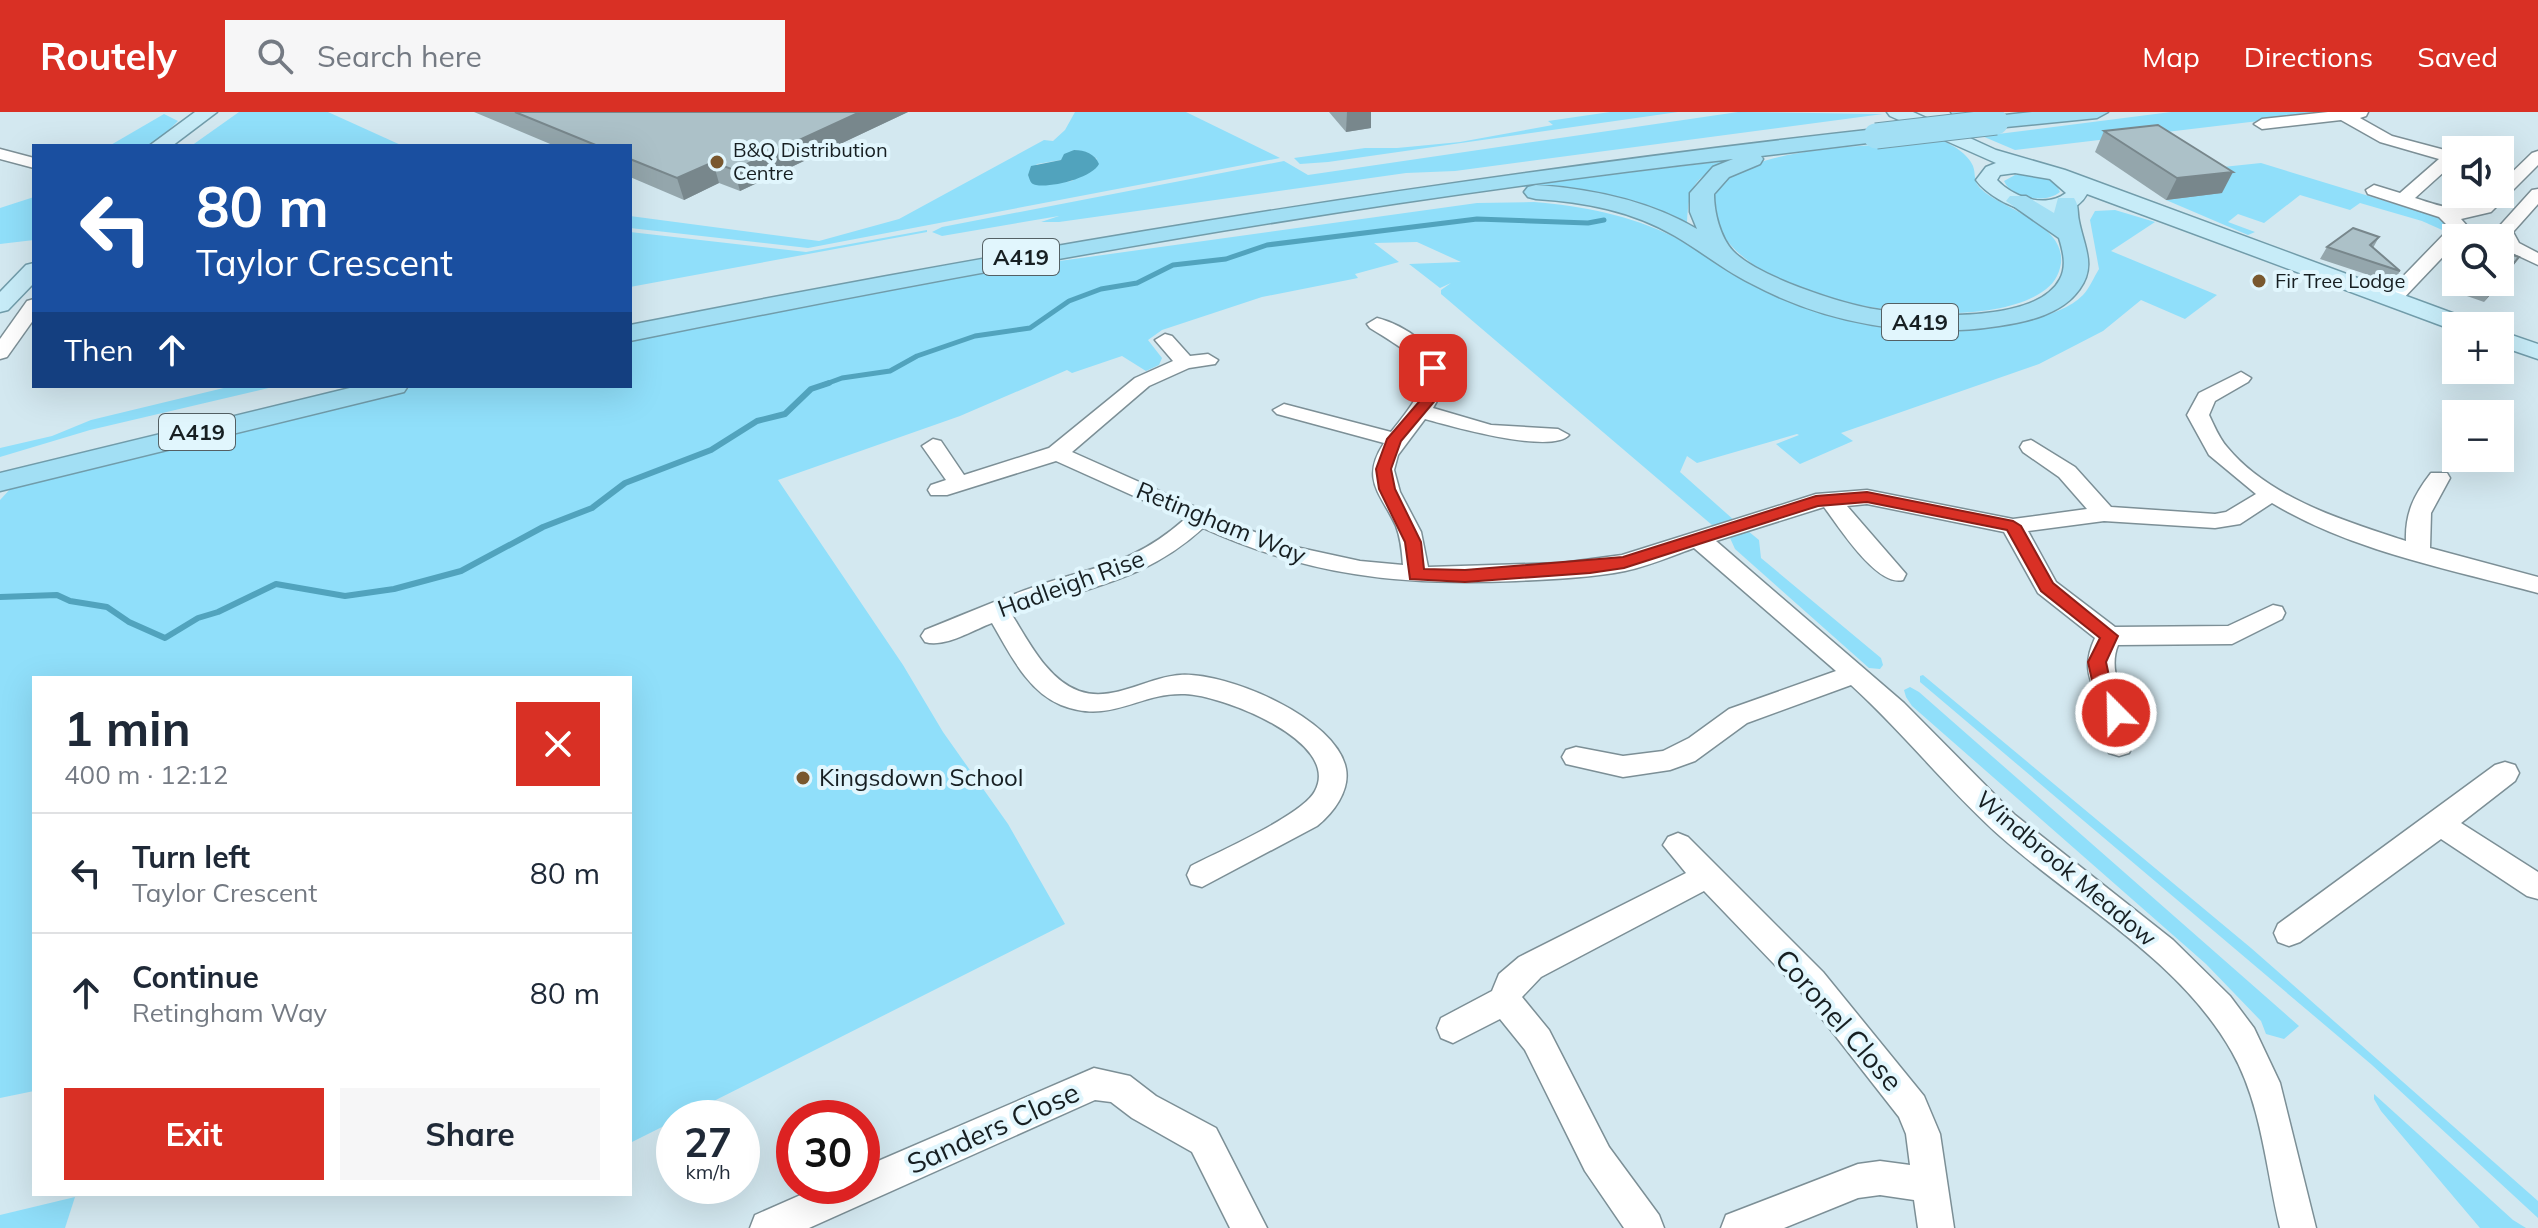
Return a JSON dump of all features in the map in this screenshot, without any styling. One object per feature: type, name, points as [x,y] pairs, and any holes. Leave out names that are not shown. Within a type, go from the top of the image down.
[{"type":"highway","name":"A419","points":[[632,316],[860,270],[1210,210],[1421,179],[1964,112]]},
{"type":"highway","name":"A419","points":[[632,333],[1015,257],[1414,195],[1827,141],[2097,112]]},
{"type":"highway","name":"A419","points":[[1720,251],[1700,205],[1702,193],[1709,182],[1721,172],[1747,161],[1827,141]]},
{"type":"highway","name":"A419","points":[[1414,195],[1520,192],[1582,196],[1656,217],[1720,251],[1773,285],[1829,306],[1903,320],[1969,322],[2024,312],[2049,302],[2065,290],[2074,278],[2077,263],[2076,252],[2066,232],[2069,202]]},
{"type":"highway","points":[[2018,201],[2066,232]]},
{"type":"highway","name":"A419","points":[[0,461],[300,388]]},
{"type":"highway","name":"A419","points":[[0,482],[386,388]]},
{"type":"main road","points":[[162,144],[207,112]]},
{"type":"main road","points":[[1897,112],[1973,149],[2062,178],[2442,317]]},
{"type":"main road","points":[[1973,149],[1989,174]]},
{"type":"main road","points":[[2032,168],[2006,167],[1989,174],[1986,180],[1991,188],[2018,201],[2038,205],[2115,203],[2151,211]]},
{"type":"main road","points":[[2062,178],[2075,188],[2077,195],[2069,202]]},
{"type":"main road","points":[[0,305],[32,272]]},
{"type":"main road","points":[[2514,343],[2538,352]]},
{"type":"street","points":[[2262,124],[2373,112]]},
{"type":"street","points":[[2344,115],[2386,139],[2451,157],[2403,199]]},
{"type":"street","points":[[0,154],[32,162]]},
{"type":"street","points":[[2374,190],[2450,216],[2485,208],[2538,156]]},
{"type":"street","points":[[2538,194],[2504,231],[2512,246],[2538,260]]},
{"type":"street","points":[[2392,299],[2460,230],[2450,216]]},
{"type":"street","points":[[0,353],[32,308]]},
{"type":"street","points":[[1377,324],[1421,351],[1433,368],[1435,387],[1421,411],[1394,439],[1385,458],[1383,478],[1413,542],[1416,575]]},
{"type":"street","points":[[1165,340],[1185,363]]},
{"type":"street","points":[[933,446],[949,486],[1057,453],[1132,389],[1185,363],[1208,360]]},
{"type":"street","points":[[2241,378],[2206,397],[2198,415],[2214,447],[2271,494],[2331,522],[2419,553],[2538,585]]},
{"type":"street","points":[[1284,410],[1394,439]]},
{"type":"street","points":[[1421,411],[1490,431],[1558,435]]},
{"type":"street","points":[[2031,447],[2067,472],[2104,514]]},
{"type":"street","name":"Retingham Way","points":[[1057,453],[1266,546],[1330,564],[1416,575],[1465,576],[1576,570],[1624,563],[1766,516],[1830,500],[1867,497],[2013,526],[2104,514],[2215,521],[2232,519],[2271,494]]},
{"type":"street","points":[[2419,553],[2419,509],[2439,478]]},
{"type":"street","points":[[1830,500],[1894,574]]},
{"type":"street","name":"Hadleigh Rise","points":[[934,636],[1053,589],[1136,565],[1169,546],[1200,518]]},
{"type":"street","points":[[2013,526],[2047,587],[2109,636],[2232,635],[2273,613]]},
{"type":"street","name":"Windbrook Meadow","points":[[1699,540],[1895,710],[2005,823],[2162,950],[2217,1003],[2243,1039],[2263,1077],[2298,1228]]},
{"type":"street","points":[[997,611],[1046,683],[1069,697],[1096,704],[1113,703],[1170,686],[1209,686],[1289,722],[1321,744],[1329,755],[1333,779],[1322,805],[1281,833],[1202,875]]},
{"type":"street","points":[[2109,636],[2097,662],[2102,685],[2116,713],[2119,746]]},
{"type":"street","points":[[1576,757],[1605,766],[1626,768],[1676,757],[1699,745],[1734,718],[1854,674]]},
{"type":"street","points":[[2289,933],[2505,773]]},
{"type":"street","points":[[2440,824],[2538,887]]},
{"type":"street","name":"Coronel Close","points":[[1678,845],[1812,982],[1912,1107],[1923,1134],[1936,1228]]},
{"type":"street","points":[[1453,1028],[1505,1000],[1510,984],[1530,967],[1707,876]]},
{"type":"street","points":[[1505,1000],[1537,1040],[1597,1159],[1646,1228]]},
{"type":"street","name":"Sanders Close","points":[[880,1178],[1094,1084],[1103,1083],[1118,1087],[1144,1107],[1204,1140],[1249,1228]]},
{"type":"street","points":[[1739,1228],[1858,1181],[1880,1178],[1929,1185]]},
{"type":"street","name":"Sanders Close","points":[[768,1228],[822,1204]]},
{"type":"shaded area","points":[[239,112],[328,112],[399,144],[194,144]]},
{"type":"shaded area","points":[[1075,112],[1186,112],[1280,158],[808,248],[632,228],[632,216],[819,241],[899,219],[1044,140],[1053,141],[1065,130]],"holes":[[[1074,150],[1097,159],[1072,181],[1037,185],[1028,175],[1037,164],[1061,160]]]},
{"type":"shaded area","points":[[1610,112],[1678,112],[1328,162],[1300,164],[1294,158],[1365,148],[1460,142],[1553,125],[1548,121]]},
{"type":"shaded area","points":[[1738,112],[1883,114],[1455,171],[1406,173],[1059,222],[1041,222],[1059,216],[942,236],[932,232],[942,227],[1284,161],[1308,175]]},
{"type":"shaded area","points":[[2171,112],[2335,112],[2015,150],[1982,136]]},
{"type":"shaded area","points":[[164,114],[178,121],[155,144],[112,144]]},
{"type":"shaded area","points":[[1940,140],[1967,157],[1980,188],[2030,218],[2053,237],[2060,249],[2060,268],[2055,280],[2042,292],[2008,306],[1963,313],[1910,312],[1856,304],[1804,290],[1759,268],[1727,241],[1712,207],[1714,193],[1723,181],[1742,169],[1771,159],[1843,147]]},
{"type":"shaded area","points":[[1074,150],[1089,153],[1099,164],[1088,174],[1070,181],[1043,186],[1031,183],[1028,175],[1031,166],[1061,160],[1064,154]]},
{"type":"shaded area","points":[[1726,161],[1695,184],[1689,199],[1687,223],[1628,200],[1516,186]]},
{"type":"shaded area","points":[[2261,163],[2444,219],[2448,224],[2442,224],[2442,230],[2360,203],[2350,210],[2300,195],[2264,223],[2238,214],[2228,222],[2255,232],[2248,235],[2166,200],[2221,192],[2156,174]]},
{"type":"shaded area","points":[[2015,175],[2047,179],[2060,192],[2038,199],[2021,196],[2004,181]]},
{"type":"shaded area","points":[[32,198],[32,240],[0,244],[0,208]]},
{"type":"shaded area","points":[[1534,202],[1588,209],[1657,229],[1763,290],[1823,314],[1887,328],[1953,331],[2016,323],[2061,310],[2076,301],[2099,269],[2090,220],[2095,211],[2115,210],[2155,222],[2111,251],[2217,295],[2185,319],[2141,300],[2103,331],[2039,364],[1841,433],[1853,441],[1800,464],[1776,444],[1797,434],[1697,463],[1687,456],[1680,472],[1735,521],[1712,525],[1441,294],[1441,290],[1451,283],[1440,288],[1409,264],[1461,262],[1417,242],[1374,243],[1399,262],[1355,274],[1358,278],[1262,297],[1162,330],[1148,340],[1162,358],[1159,365],[1146,371],[1122,356],[1072,373],[1067,370],[960,416],[778,480],[903,665],[943,732],[1008,824],[1065,924],[716,1100],[656,1100],[656,1130],[632,1142],[632,676],[32,676],[32,1091],[0,1098],[0,500],[13,486],[410,388],[632,388],[632,340],[995,270],[1477,203]]},
{"type":"shaded area","points":[[927,230],[632,287],[632,232],[806,252]]},
{"type":"shaded area","points":[[224,388],[268,388],[90,430],[0,457],[0,448],[52,436],[91,420]]},
{"type":"shaded area","points":[[1748,531],[1759,540],[1761,558],[1881,658],[1883,665],[1880,669],[1869,668],[1735,549],[1730,538]]},
{"type":"shaded area","points":[[1923,675],[2251,948],[2538,1201],[2538,1218],[2372,1065],[1920,682]]},
{"type":"shaded area","points":[[1910,687],[2299,1026],[2284,1039],[2266,1034],[2261,1021],[2206,964],[1912,706],[1904,690]]},
{"type":"shaded area","points":[[2374,1094],[2513,1220],[2526,1228],[2480,1228],[2381,1111]]},
{"type":"shaded area","points":[[75,1197],[65,1228],[0,1228],[0,1215]]},
{"type":"building","name":"B&Q Distribution Centre","points":[[515,112],[860,112],[734,170],[713,162],[677,178],[632,160],[632,144],[593,144]]},
{"type":"building","points":[[2158,125],[2233,172],[2177,178],[2104,131]]},
{"type":"building","points":[[2353,228],[2379,237],[2370,245],[2400,271],[2327,247]]},
{"type":"waterway","points":[[823,385],[842,378],[890,371],[917,356],[975,336],[1030,328],[1069,301],[1101,289],[1137,283],[1173,265],[1226,259],[1267,245],[1477,219],[1588,223],[1604,220]]},
{"type":"waterway","points":[[823,385],[829,383]]},
{"type":"waterway","points":[[0,597],[57,595],[70,601],[107,607],[129,622],[165,638],[198,618],[218,612],[276,584],[345,596],[394,589],[461,571],[543,527],[592,508],[625,483],[711,450],[757,421],[785,414],[811,389],[823,385]]},
{"type":"place","name":"B&Q Distribution Centre","points":[[717,162]]},
{"type":"place","name":"Fir Tree Lodge","points":[[2259,281]]},
{"type":"place","name":"Kingsdown School","points":[[803,778]]},
{"type":"route","points":[[1433,368],[1435,387],[1431,397],[1394,439],[1383,469],[1387,489],[1413,542],[1416,575],[1562,571],[1624,563],[1816,501],[1867,497],[1894,502],[2013,526],[2040,579],[2070,608],[2109,636],[2097,662],[2102,685],[2116,713]]}]
